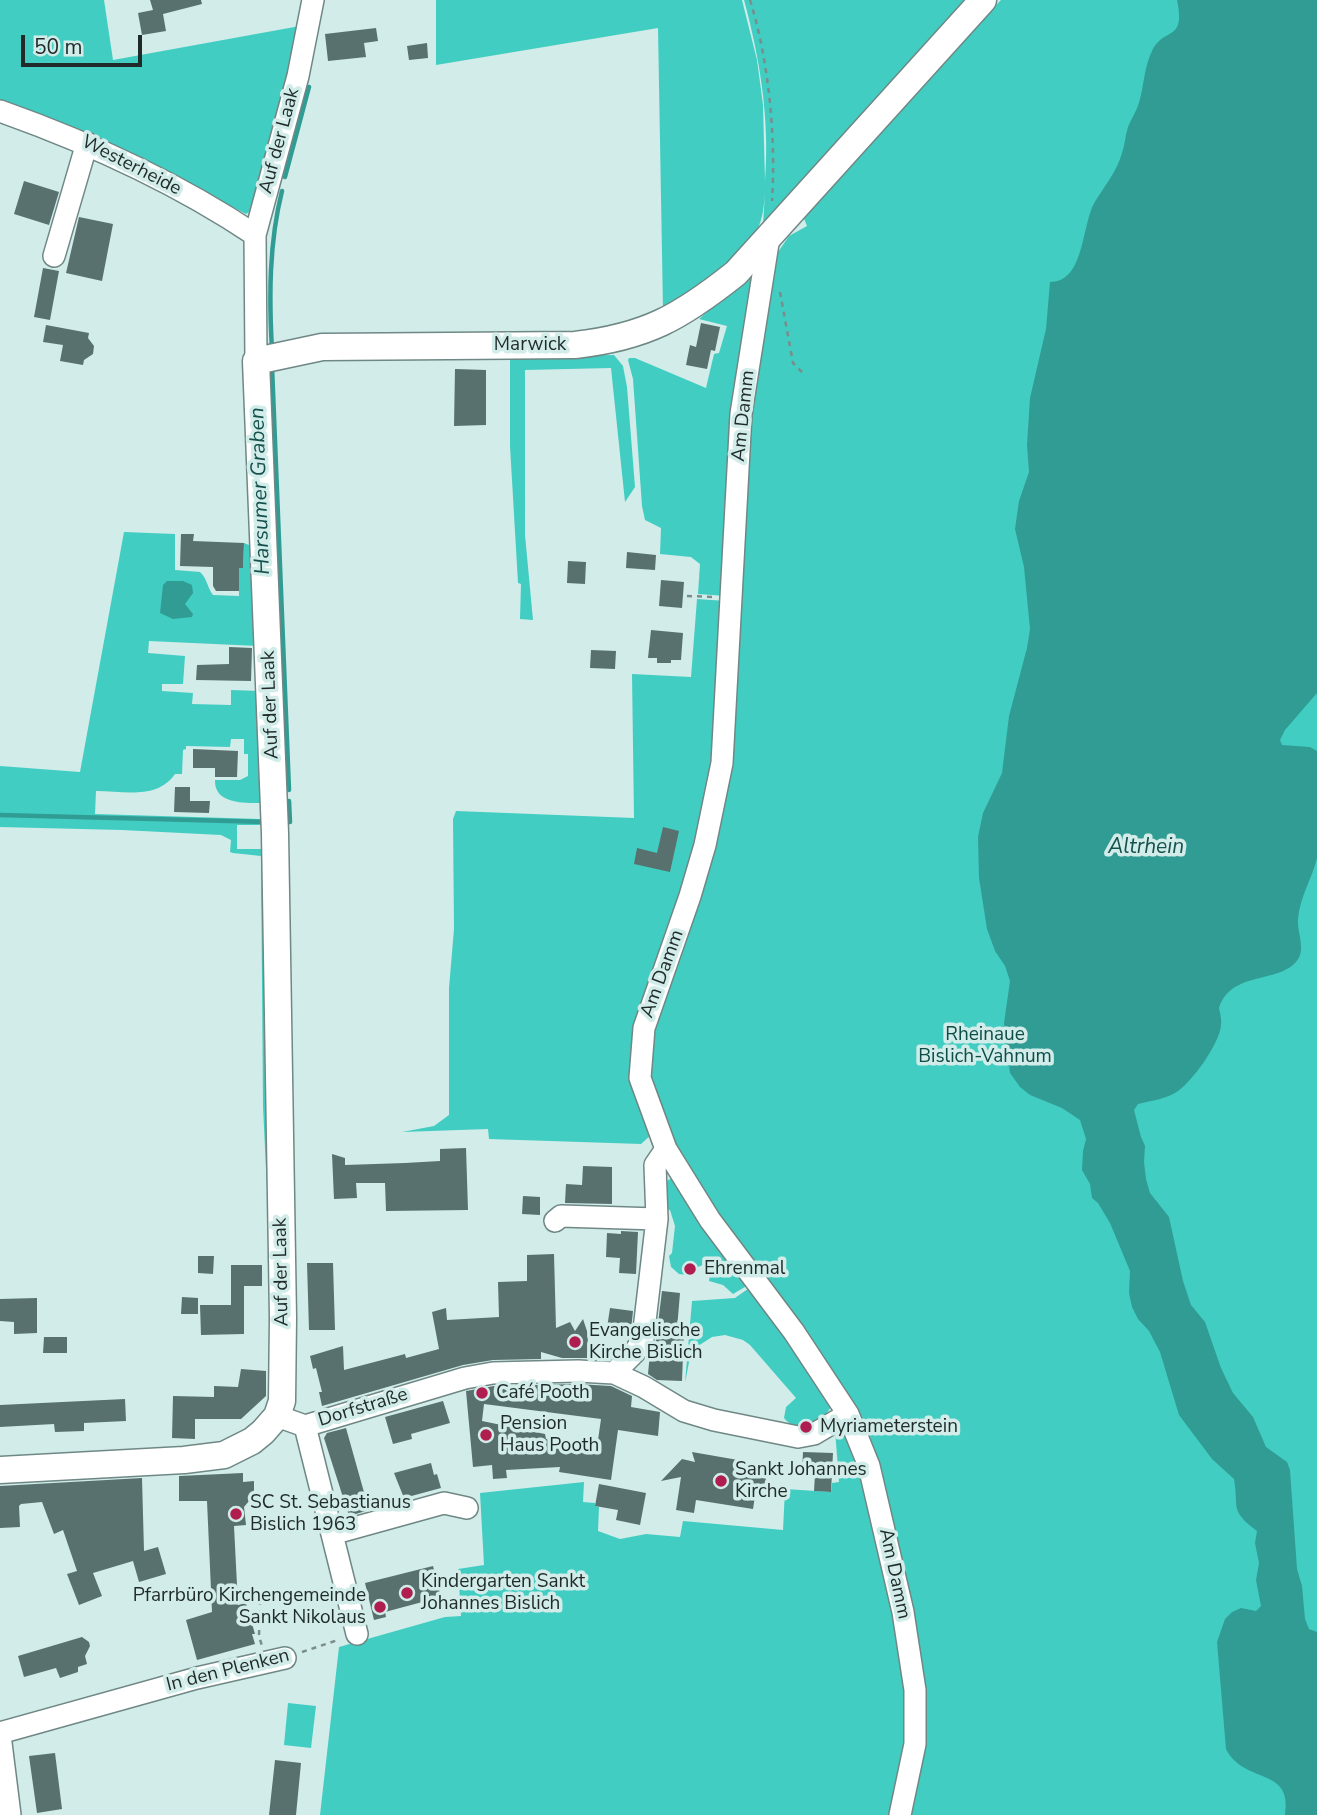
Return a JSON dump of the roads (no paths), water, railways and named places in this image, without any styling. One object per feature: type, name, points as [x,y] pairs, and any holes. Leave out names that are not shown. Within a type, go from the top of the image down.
[{"type":"main road","name":"Marwick","points":[[256,362],[322,347],[575,345],[609,341],[661,325],[696,305],[736,273],[983,0]]},
{"type":"main road","name":"Auf der Laak","points":[[256,362],[275,868],[283,1318],[282,1401],[277,1416]]},
{"type":"main road","points":[[0,1470],[184,1460],[224,1455],[252,1441],[277,1416]]},
{"type":"street","name":"Auf der Laak","points":[[256,362],[255,235],[298,76],[313,0]]},
{"type":"street","name":"Westerheide","points":[[0,110],[88,143],[227,216],[255,235]]},
{"type":"street","points":[[54,256],[88,143]]},
{"type":"street","name":"Am Damm","points":[[769,237],[741,414],[722,763],[705,845],[690,897],[644,1028],[640,1078],[666,1149],[710,1220],[794,1332],[848,1413],[869,1466],[903,1612],[915,1690],[915,1744],[900,1815]]},
{"type":"street","points":[[666,1149],[655,1165],[657,1219],[643,1338],[635,1352],[614,1373],[644,1387],[680,1410],[714,1420],[798,1437],[814,1434],[848,1413]]},
{"type":"street","points":[[555,1221],[561,1216],[657,1219]]},
{"type":"street","name":"Dorfstraße","points":[[277,1416],[305,1426],[465,1378],[505,1373],[614,1373]]},
{"type":"street","points":[[305,1426],[357,1634]]},
{"type":"street","points":[[332,1534],[444,1503],[467,1508]]},
{"type":"street","name":"In den Plenken","points":[[10,1815],[0,1734],[197,1678],[276,1660]]},
{"type":"water","name":"Altrhein","points":[[1177,0],[1317,0],[1317,693],[1285,730],[1280,740],[1282,745],[1310,747],[1317,751],[1317,858],[1299,911],[1301,949],[1298,959],[1286,970],[1243,983],[1233,989],[1219,1008],[1221,1023],[1216,1042],[1196,1072],[1175,1093],[1138,1104],[1134,1110],[1145,1146],[1144,1162],[1150,1193],[1169,1217],[1191,1305],[1205,1322],[1233,1393],[1253,1417],[1266,1447],[1287,1462],[1290,1470],[1297,1569],[1302,1586],[1305,1619],[1309,1629],[1317,1632],[1317,1815],[1285,1815],[1286,1800],[1282,1789],[1275,1782],[1244,1768],[1226,1749],[1217,1642],[1225,1619],[1232,1612],[1241,1608],[1256,1611],[1261,1606],[1256,1580],[1259,1563],[1255,1543],[1257,1531],[1239,1513],[1234,1479],[1212,1459],[1179,1415],[1160,1352],[1132,1307],[1129,1293],[1130,1271],[1110,1223],[1092,1198],[1090,1184],[1082,1170],[1086,1139],[1080,1120],[1062,1108],[1030,1095],[1010,1073],[1004,1023],[1010,981],[987,929],[979,878],[978,837],[983,813],[1002,773],[1009,716],[1030,629],[1024,567],[1015,529],[1019,501],[1029,472],[1027,445],[1030,398],[1046,329],[1050,282],[1062,279],[1076,262],[1091,210],[1120,160],[1128,127],[1139,103],[1149,57],[1157,43],[1179,23]]},
{"type":"water","points":[[167,581],[183,581],[192,585],[193,593],[185,604],[193,614],[192,617],[173,619],[160,613],[163,585]]},
{"type":"waterway","name":"Harsumer Graben","points":[[285,177],[309,87]]},
{"type":"waterway","name":"Harsumer Graben","points":[[272,350],[271,270],[282,191]]},
{"type":"waterway","name":"Harsumer Graben","points":[[272,366],[289,790]]},
{"type":"waterway","name":"Harsumer Graben","points":[[283,822],[290,822],[289,801]]},
{"type":"waterway","name":"Harsumer Graben","points":[[0,815],[267,822]]},
{"type":"place","name":"Ehrenmal","points":[[690,1269]]},
{"type":"place","name":"Evangelische Kirche Bislich","points":[[575,1342]]},
{"type":"place","name":"Café Pooth","points":[[482,1393]]},
{"type":"place","name":"Myriameterstein","points":[[806,1427]]},
{"type":"place","name":"Pension Haus Pooth","points":[[486,1435]]},
{"type":"place","name":"Sankt Johannes Kirche","points":[[721,1481]]},
{"type":"place","name":"SC St. Sebastianus Bislich 1963","points":[[236,1514]]},
{"type":"place","name":"Kindergarten Sankt Johannes Bislich","points":[[407,1593]]},
{"type":"place","name":"Pfarrbüro Kirchengemeinde Sankt Nikolaus","points":[[380,1607]]},
{"type":"park label","name":"Rheinaue Bislich-Vahnum","points":[[985,1046]]}]
